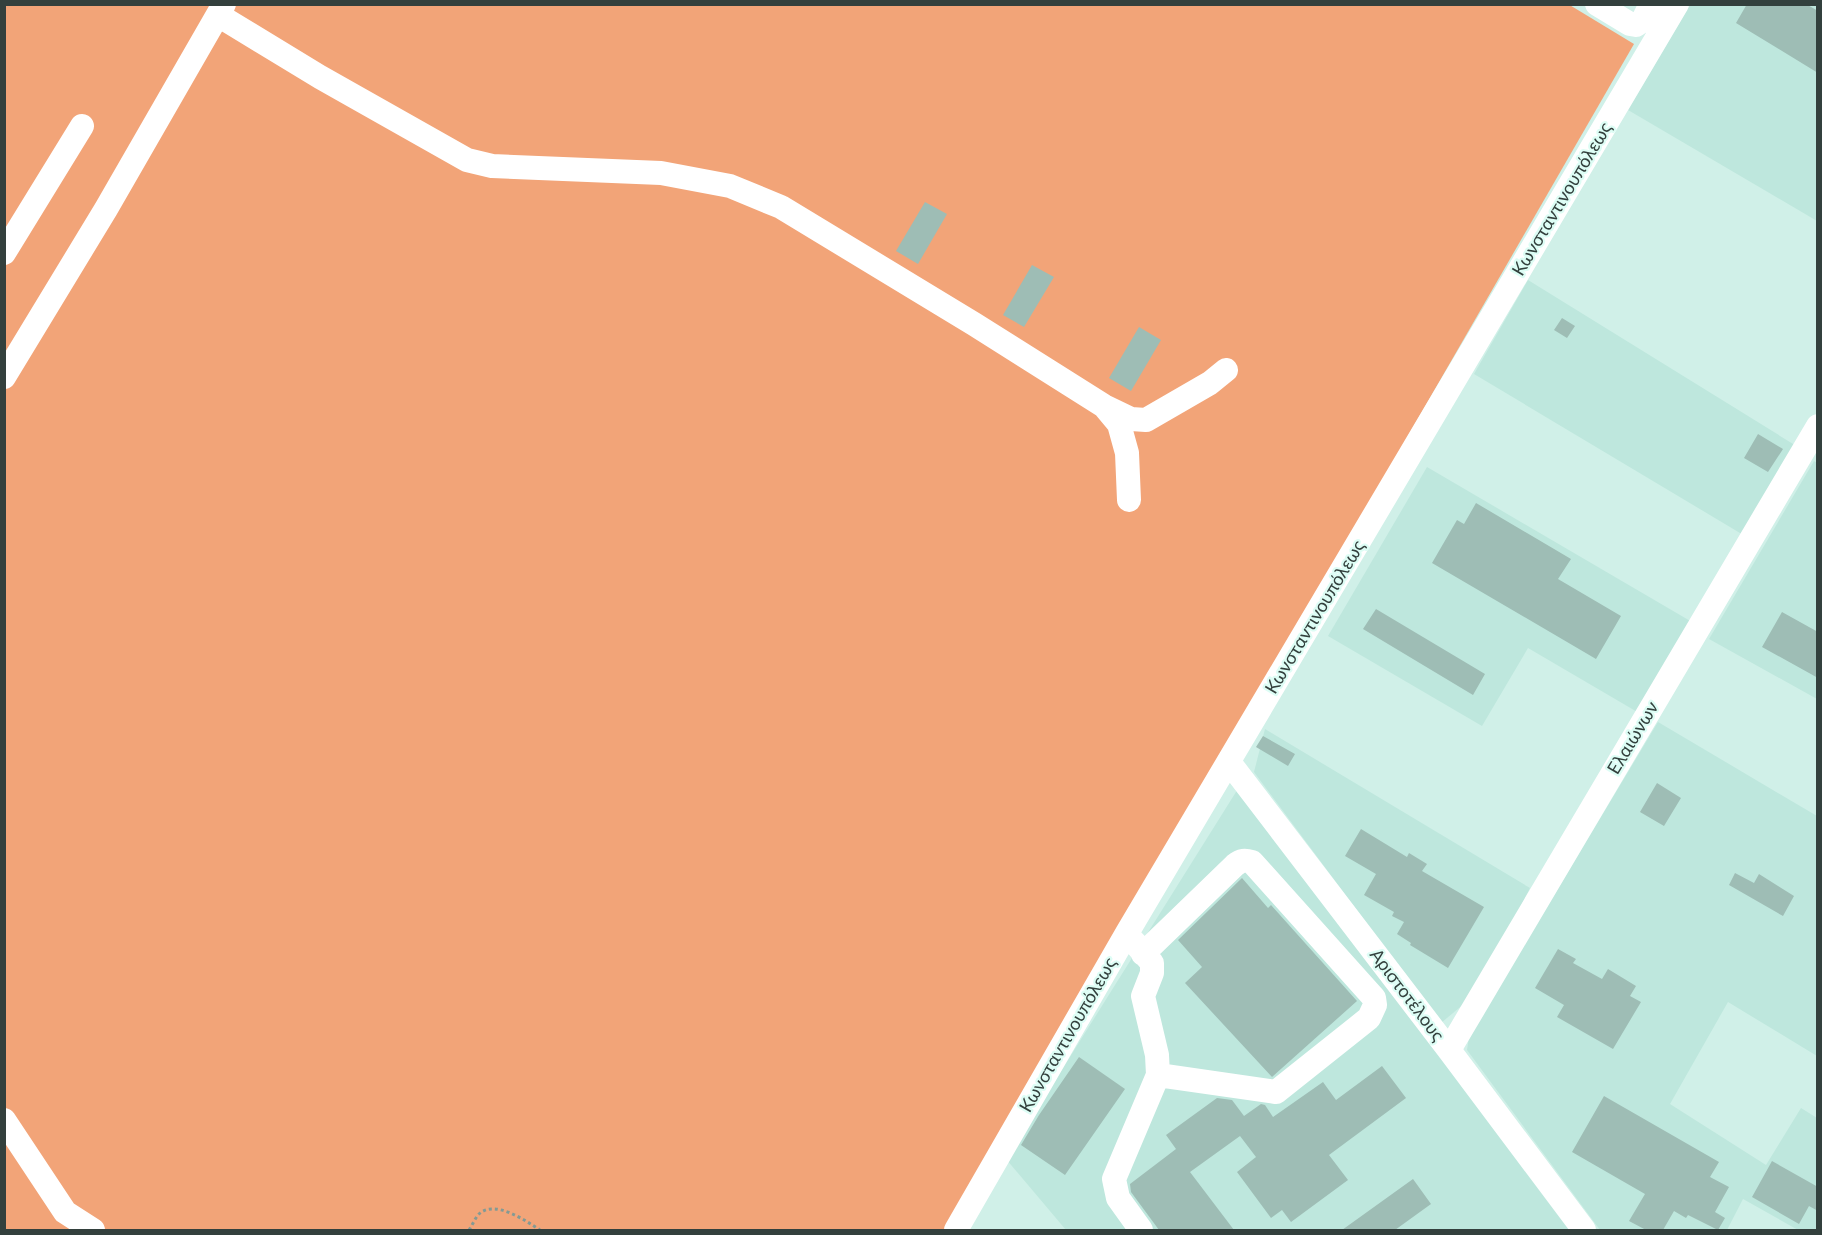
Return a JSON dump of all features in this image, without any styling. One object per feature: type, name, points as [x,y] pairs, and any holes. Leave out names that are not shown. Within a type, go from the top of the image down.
[{"type":"street","points":[[1597,4],[1630,24],[1636,25],[1643,20],[1652,4]]},
{"type":"street","name":"Κωνσταντινουπόλεως","points":[[956,1230],[1127,933],[1677,4]]},
{"type":"street","points":[[4,377],[106,209],[221,10],[320,77],[467,160],[492,166],[568,171],[662,173],[730,186],[781,207],[1104,406],[1131,418],[1146,420],[1226,370]]},
{"type":"street","points":[[4,253],[82,126]]},
{"type":"street","points":[[1104,406],[1119,424],[1127,453],[1130,500]]},
{"type":"street","name":"Ελαιώνων","points":[[1449,1050],[1818,426]]},
{"type":"street","name":"Αριστοτέλους","points":[[1229,762],[1584,1230]]},
{"type":"street","points":[[1143,954],[1239,861],[1245,860],[1252,862],[1374,998],[1375,1005],[1369,1018],[1276,1092],[1158,1075]]},
{"type":"street","points":[[1127,933],[1152,963],[1152,973],[1143,996],[1157,1055],[1158,1075],[1114,1179],[1118,1198],[1142,1230]]},
{"type":"street","points":[[4,1120],[67,1221],[93,1230]]},
{"type":"path","points":[[469,1230],[479,1214],[490,1208],[514,1214],[540,1230]]},
{"type":"shaded area","points":[[1568,4],[1634,44],[950,1230],[5,1230],[5,5]]},
{"type":"shaded area","points":[[1690,5],[1817,5],[1817,221],[1628,110]]},
{"type":"shaded area","points":[[1528,280],[1798,447],[1745,536],[1474,374]]},
{"type":"shaded area","points":[[1814,461],[1817,463],[1817,699],[1709,639]]},
{"type":"shaded area","points":[[1427,467],[1692,622],[1639,713],[1528,648],[1482,726],[1328,636]]},
{"type":"shaded area","points":[[1658,722],[1817,816],[1817,1056],[1728,1002],[1670,1104],[1766,1165],[1801,1108],[1817,1118],[1817,1230],[1798,1230],[1743,1199],[1727,1230],[1600,1230],[1467,1050],[1469,1037]]},
{"type":"shaded area","points":[[1265,729],[1530,888],[1477,993],[1441,1023],[1254,772]]},
{"type":"shaded area","points":[[1246,776],[1584,1230],[1066,1230],[1006,1159]]},
{"type":"building","points":[[1747,4],[1806,4],[1818,11],[1818,73],[1736,23]]},
{"type":"building","points":[[925,202],[947,214],[918,264],[896,251]]},
{"type":"building","points":[[1032,265],[1054,277],[1024,327],[1003,315]]},
{"type":"building","points":[[1562,318],[1575,326],[1567,338],[1554,330]]},
{"type":"building","points":[[1139,327],[1161,340],[1131,391],[1109,378]]},
{"type":"building","points":[[1758,434],[1783,449],[1768,472],[1744,458]]},
{"type":"building","points":[[1476,503],[1571,559],[1558,579],[1621,616],[1596,659],[1432,563],[1457,520],[1464,524]]},
{"type":"building","points":[[1376,609],[1485,674],[1473,695],[1363,629]]},
{"type":"building","points":[[1782,612],[1818,632],[1818,678],[1762,647]]},
{"type":"building","points":[[1263,736],[1295,754],[1288,766],[1256,747]]},
{"type":"building","points":[[1657,783],[1681,798],[1664,826],[1640,812]]},
{"type":"building","points":[[1361,829],[1407,857],[1409,853],[1427,864],[1422,871],[1484,907],[1448,968],[1410,945],[1411,943],[1397,934],[1404,922],[1392,916],[1394,912],[1364,895],[1376,874],[1345,856]]},
{"type":"building","points":[[1735,873],[1754,883],[1759,874],[1794,896],[1783,916],[1729,885]]},
{"type":"building","points":[[1242,878],[1268,908],[1271,905],[1357,1001],[1272,1077],[1185,983],[1202,967],[1178,940]]},
{"type":"building","points":[[1558,949],[1576,959],[1573,963],[1602,979],[1608,969],[1636,986],[1630,996],[1641,1002],[1613,1049],[1557,1017],[1564,1005],[1535,988]]},
{"type":"building","points":[[1079,1057],[1125,1089],[1065,1175],[1021,1145]]},
{"type":"building","points":[[1382,1066],[1406,1098],[1329,1155],[1348,1180],[1291,1222],[1282,1210],[1271,1218],[1237,1172],[1256,1157],[1240,1136],[1190,1172],[1234,1230],[1159,1230],[1131,1192],[1130,1184],[1176,1149],[1166,1135],[1217,1098],[1232,1100],[1244,1116],[1261,1104],[1265,1105],[1273,1117],[1323,1082],[1336,1100]]},
{"type":"building","points":[[1604,1096],[1719,1162],[1710,1177],[1729,1187],[1715,1212],[1725,1218],[1718,1230],[1688,1215],[1686,1218],[1674,1211],[1663,1230],[1646,1230],[1629,1221],[1645,1194],[1572,1152]]},
{"type":"building","points":[[1772,1161],[1818,1187],[1818,1211],[1809,1206],[1799,1224],[1752,1197]]},
{"type":"building","points":[[1413,1179],[1431,1204],[1395,1230],[1342,1230]]}]
